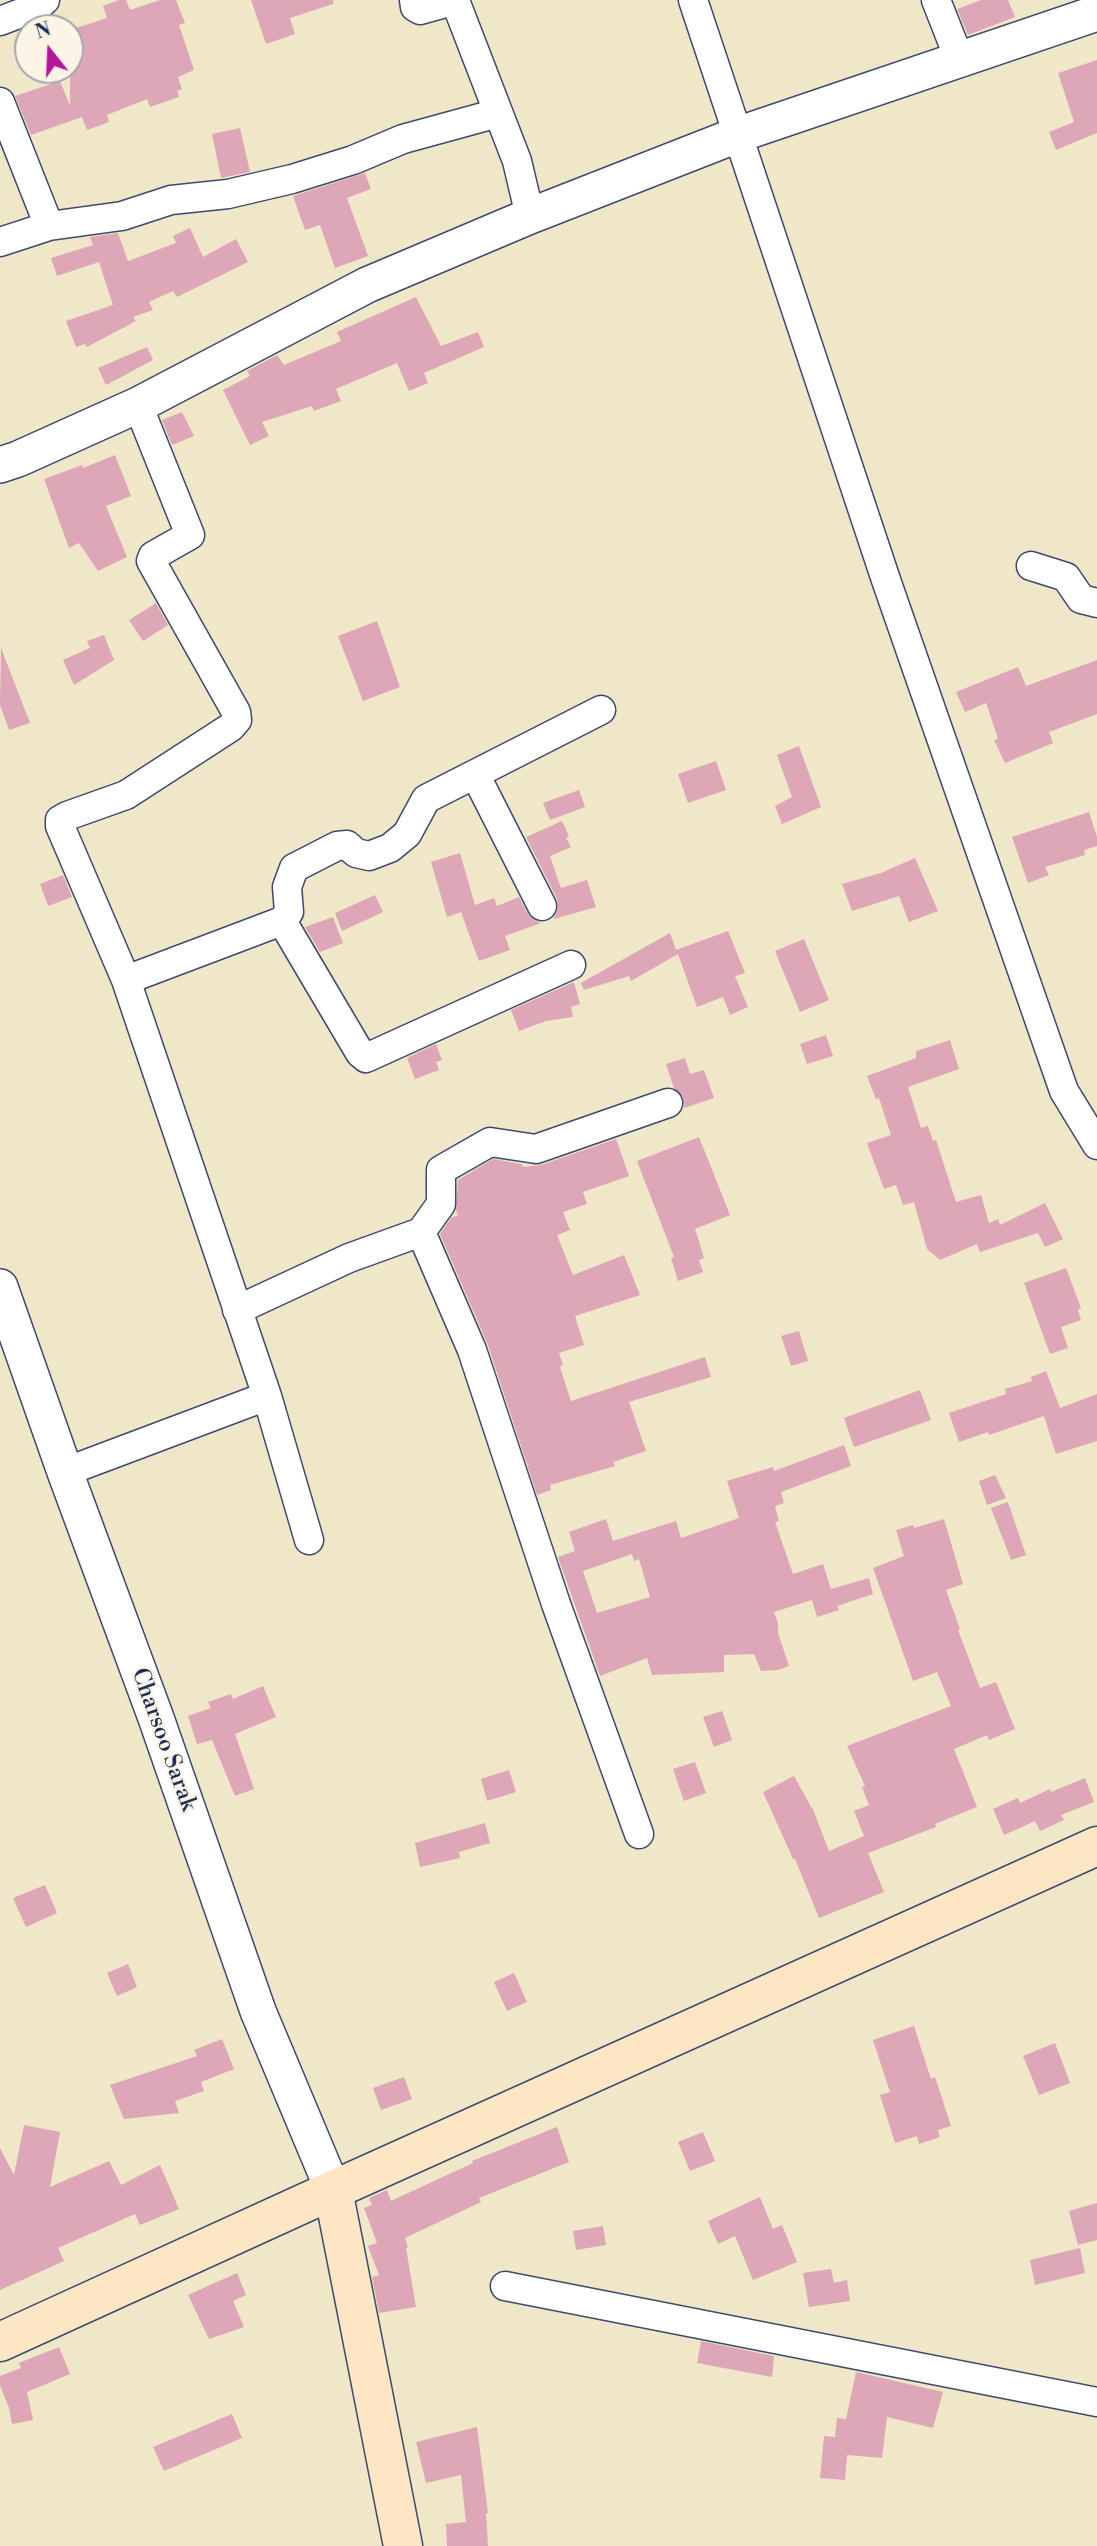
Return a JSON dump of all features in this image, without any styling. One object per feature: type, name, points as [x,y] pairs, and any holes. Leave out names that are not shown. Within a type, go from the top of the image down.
[{"type":"main road","points":[[0,2342],[333,2190],[1096,1851]]},
{"type":"main road","points":[[333,2190],[403,2546]]},
{"type":"street","points":[[0,21],[37,7],[45,0]]},
{"type":"street","points":[[414,0],[415,6],[420,10],[449,2],[456,3],[517,161],[530,216]]},
{"type":"street","points":[[694,0],[886,580],[1064,1091],[1097,1145]]},
{"type":"street","points":[[936,0],[960,61]]},
{"type":"street","points":[[0,465],[138,405],[367,285],[530,216],[737,135],[1097,13]]},
{"type":"street","points":[[0,102],[50,226]]},
{"type":"street","points":[[0,242],[50,226],[122,216],[171,200],[228,194],[292,180],[353,160],[403,139],[498,113]]},
{"type":"street","points":[[138,405],[190,535],[153,556],[151,561],[236,712],[237,720],[231,727],[126,795],[60,820],[60,826],[126,981],[267,1396],[309,1540]]},
{"type":"street","points":[[1031,566],[1066,577],[1081,598],[1097,603]]},
{"type":"street","points":[[126,981],[282,921],[289,912],[288,887],[295,868],[337,846],[347,845],[356,853],[369,856],[390,848],[407,834],[426,799],[601,710]]},
{"type":"street","points":[[475,774],[541,906]]},
{"type":"street","points":[[282,921],[360,1053],[366,1058],[570,965]]},
{"type":"street","points":[[237,1310],[349,1258],[421,1232],[441,1204],[441,1170],[490,1142],[536,1149],[668,1102]]},
{"type":"street","points":[[421,1232],[472,1350],[556,1604],[639,1834]]},
{"type":"street","name":"Charsoo Sarak","points":[[0,1287],[156,1718],[258,2011],[333,2190]]},
{"type":"street","points":[[65,1472],[267,1396]]},
{"type":"street","points":[[505,2286],[1097,2402]]},
{"type":"building","points":[[126,0],[130,10],[160,0],[176,0],[185,23],[179,25],[194,70],[178,77],[182,89],[177,91],[179,97],[150,107],[147,99],[107,115],[109,122],[87,130],[82,117],[31,135],[15,96],[51,84],[61,84],[70,106],[70,84],[84,84],[84,25],[107,18],[103,6]]},
{"type":"building","points":[[251,0],[333,0],[333,4],[290,18],[295,34],[266,44]]},
{"type":"building","points":[[981,0],[1008,0],[1015,17],[968,35],[957,9]]},
{"type":"building","points":[[1097,60],[1097,133],[1056,150],[1049,132],[1074,122],[1058,73]]},
{"type":"building","points":[[240,128],[250,172],[221,178],[212,134]]},
{"type":"building","points":[[365,173],[371,189],[347,198],[368,256],[335,268],[320,225],[305,230],[293,196]]},
{"type":"building","points":[[190,228],[203,257],[236,239],[248,262],[177,297],[173,291],[149,302],[153,310],[133,317],[136,321],[87,347],[85,344],[76,347],[66,321],[113,305],[99,262],[57,276],[51,258],[93,245],[90,237],[118,233],[128,261],[176,243],[173,236]]},
{"type":"building","points":[[416,297],[441,346],[478,332],[484,347],[424,373],[428,383],[409,391],[397,363],[336,389],[341,401],[314,411],[312,406],[262,422],[269,436],[250,445],[223,390],[250,376],[247,371],[277,355],[284,365],[341,341],[337,332]]},
{"type":"building","points":[[147,347],[153,360],[106,385],[98,368]]},
{"type":"building","points":[[182,412],[194,436],[172,445],[162,420]]},
{"type":"building","points":[[115,455],[131,496],[106,506],[127,557],[98,571],[79,543],[69,548],[44,479]]},
{"type":"building","points":[[156,603],[168,625],[143,641],[129,620]]},
{"type":"building","points":[[377,621],[400,687],[363,701],[338,636]]},
{"type":"building","points":[[104,635],[114,660],[74,685],[63,660],[90,648],[87,641]]},
{"type":"building","points":[[1,648],[30,723],[9,730],[0,705]]},
{"type":"building","points":[[1097,660],[1097,714],[1049,732],[1053,743],[1005,763],[994,740],[998,739],[986,703],[965,712],[956,692],[1018,667],[1026,686]]},
{"type":"building","points":[[799,746],[821,807],[782,824],[775,806],[792,797],[777,755]]},
{"type":"building","points":[[716,761],[726,790],[688,803],[678,774]]},
{"type":"building","points":[[579,790],[585,807],[550,820],[543,803]]},
{"type":"building","points":[[1089,812],[1097,846],[1084,850],[1085,855],[1045,867],[1049,875],[1028,883],[1012,837]]},
{"type":"building","points":[[562,821],[571,847],[550,856],[561,888],[587,880],[596,907],[554,919],[558,908],[557,899],[526,837]]},
{"type":"building","points":[[460,853],[475,905],[494,898],[497,906],[519,897],[528,914],[541,923],[505,936],[510,950],[479,961],[461,912],[447,917],[431,862]]},
{"type":"building","points":[[915,858],[938,911],[909,922],[899,896],[852,911],[842,884],[881,873]]},
{"type":"building","points":[[63,875],[72,897],[48,906],[40,884]]},
{"type":"building","points":[[375,895],[383,912],[342,931],[335,913]]},
{"type":"building","points":[[333,917],[343,943],[320,952],[305,927]]},
{"type":"building","points":[[728,931],[745,973],[735,976],[748,1007],[730,1015],[723,997],[697,1007],[678,954],[631,981],[629,976],[584,990],[581,983],[670,933],[676,950]]},
{"type":"building","points":[[804,939],[829,1000],[800,1012],[775,951]]},
{"type":"building","points":[[574,982],[580,1004],[571,1007],[573,1017],[546,1021],[519,1031],[511,1010]]},
{"type":"building","points":[[826,1035],[833,1056],[807,1064],[800,1044]]},
{"type":"building","points":[[950,1040],[959,1069],[908,1087],[921,1128],[928,1126],[933,1141],[936,1140],[956,1202],[981,1195],[989,1223],[998,1219],[1000,1225],[1045,1203],[1063,1239],[1045,1247],[1038,1233],[980,1252],[977,1244],[940,1260],[927,1249],[914,1202],[903,1205],[896,1185],[884,1189],[867,1143],[891,1135],[879,1098],[876,1099],[867,1076],[916,1058],[916,1051]]},
{"type":"building","points":[[436,1044],[442,1060],[436,1062],[439,1070],[415,1079],[407,1058]]},
{"type":"building","points":[[685,1058],[690,1074],[704,1070],[714,1098],[684,1108],[683,1097],[674,1088],[666,1064]]},
{"type":"building","points":[[699,1137],[730,1215],[695,1229],[704,1258],[699,1260],[703,1272],[678,1281],[671,1258],[674,1257],[637,1161]]},
{"type":"building","points":[[616,1139],[629,1176],[583,1192],[587,1204],[563,1212],[570,1230],[557,1235],[573,1275],[624,1255],[640,1295],[575,1316],[584,1345],[559,1353],[563,1365],[560,1367],[571,1401],[705,1357],[711,1377],[629,1402],[646,1451],[613,1462],[615,1466],[550,1485],[551,1490],[537,1495],[488,1345],[440,1234],[451,1218],[458,1215],[458,1180],[493,1159],[522,1164],[523,1167],[541,1165]]},
{"type":"building","points":[[1066,1268],[1081,1308],[1078,1310],[1081,1320],[1061,1327],[1068,1348],[1050,1354],[1024,1283]]},
{"type":"building","points":[[799,1331],[808,1361],[791,1366],[781,1336]]},
{"type":"building","points":[[1046,1371],[1060,1408],[1097,1394],[1097,1441],[1056,1454],[1044,1416],[959,1442],[949,1413],[1006,1394],[1005,1389],[1032,1381],[1031,1377]]},
{"type":"building","points":[[920,1390],[931,1420],[854,1447],[844,1418]]},
{"type":"building","points":[[844,1445],[851,1466],[781,1492],[784,1503],[775,1506],[779,1521],[775,1522],[793,1574],[823,1564],[831,1589],[869,1578],[873,1594],[837,1606],[839,1610],[817,1617],[812,1600],[774,1612],[789,1666],[778,1670],[761,1671],[754,1654],[724,1655],[724,1672],[652,1675],[647,1658],[600,1676],[558,1557],[575,1551],[569,1532],[606,1519],[613,1541],[676,1521],[681,1538],[739,1518],[727,1481],[773,1467],[774,1471]],"holes":[[[632,1554],[634,1561],[639,1559],[650,1597],[597,1613],[583,1571]]]},
{"type":"building","points":[[995,1475],[1006,1498],[987,1505],[979,1481]]},
{"type":"building","points":[[1008,1502],[1026,1555],[1011,1560],[991,1508]]},
{"type":"building","points":[[944,1519],[963,1584],[946,1590],[960,1629],[958,1630],[980,1688],[996,1682],[1015,1729],[989,1740],[987,1735],[954,1749],[977,1807],[935,1824],[936,1827],[868,1853],[884,1892],[819,1918],[763,1792],[794,1776],[814,1812],[829,1851],[864,1836],[854,1811],[869,1805],[862,1787],[865,1786],[847,1746],[951,1706],[937,1672],[913,1681],[873,1568],[904,1556],[896,1530]]},
{"type":"building","points":[[263,1686],[276,1717],[235,1734],[254,1789],[235,1796],[212,1740],[197,1744],[188,1716],[211,1708],[208,1702],[231,1694],[233,1699]]},
{"type":"building","points":[[722,1711],[732,1740],[714,1747],[703,1717]]},
{"type":"building","points":[[695,1762],[706,1793],[684,1801],[673,1769]]},
{"type":"building","points":[[509,1770],[516,1792],[487,1801],[481,1779]]},
{"type":"building","points":[[1085,1778],[1094,1802],[1061,1815],[1064,1820],[1040,1831],[1035,1821],[1004,1835],[993,1809],[1018,1798],[1020,1803],[1050,1789],[1051,1792]]},
{"type":"building","points":[[485,1823],[490,1843],[459,1852],[460,1858],[420,1867],[415,1843]]},
{"type":"building","points":[[45,1885],[57,1913],[26,1927],[13,1898]]},
{"type":"building","points":[[128,1964],[137,1987],[117,1996],[107,1973]]},
{"type":"building","points":[[514,1973],[527,2002],[507,2011],[494,1982]]},
{"type":"building","points":[[914,2026],[931,2079],[935,2077],[951,2126],[938,2130],[940,2137],[919,2144],[917,2136],[895,2143],[880,2095],[890,2092],[873,2040]]},
{"type":"building","points":[[222,2039],[234,2069],[201,2082],[204,2091],[175,2101],[179,2113],[124,2119],[110,2085],[197,2056],[194,2050]]},
{"type":"building","points":[[1055,2043],[1070,2083],[1039,2095],[1023,2056]]},
{"type":"building","points":[[404,2077],[412,2099],[381,2110],[373,2088]]},
{"type":"building","points":[[24,2125],[60,2132],[50,2187],[109,2161],[121,2185],[160,2165],[179,2209],[140,2225],[135,2214],[58,2248],[64,2261],[0,2290],[0,2148],[14,2175]]},
{"type":"building","points":[[557,2127],[569,2162],[479,2198],[481,2202],[405,2238],[416,2307],[379,2313],[372,2277],[379,2275],[368,2246],[377,2243],[364,2208],[372,2205],[369,2198],[387,2190],[391,2201],[473,2163],[472,2161]]},
{"type":"building","points":[[703,2132],[715,2161],[690,2171],[678,2142]]},
{"type":"building","points":[[760,2197],[773,2229],[782,2225],[797,2262],[753,2280],[735,2236],[718,2244],[708,2221]]},
{"type":"building","points":[[1097,2203],[1097,2240],[1078,2245],[1069,2211]]},
{"type":"building","points":[[603,2226],[606,2245],[576,2250],[573,2231]]},
{"type":"building","points":[[1080,2248],[1085,2273],[1035,2285],[1030,2260]]},
{"type":"building","points":[[831,2269],[834,2283],[847,2280],[850,2301],[809,2307],[803,2273]]},
{"type":"building","points":[[237,2273],[246,2295],[233,2301],[244,2327],[209,2339],[188,2295]]},
{"type":"building","points":[[701,2341],[774,2356],[772,2377],[697,2363]]},
{"type":"building","points":[[59,2347],[70,2374],[27,2392],[33,2420],[12,2424],[0,2385],[0,2376],[21,2368],[19,2363]]},
{"type":"building","points":[[856,2372],[943,2392],[933,2428],[887,2417],[882,2458],[847,2455],[845,2480],[820,2478],[824,2436],[835,2437],[837,2418],[846,2419]]},
{"type":"building","points":[[232,2414],[242,2438],[164,2471],[153,2447]]},
{"type":"building","points":[[477,2427],[488,2513],[488,2546],[447,2546],[446,2524],[466,2522],[461,2475],[426,2483],[416,2442]]}]
